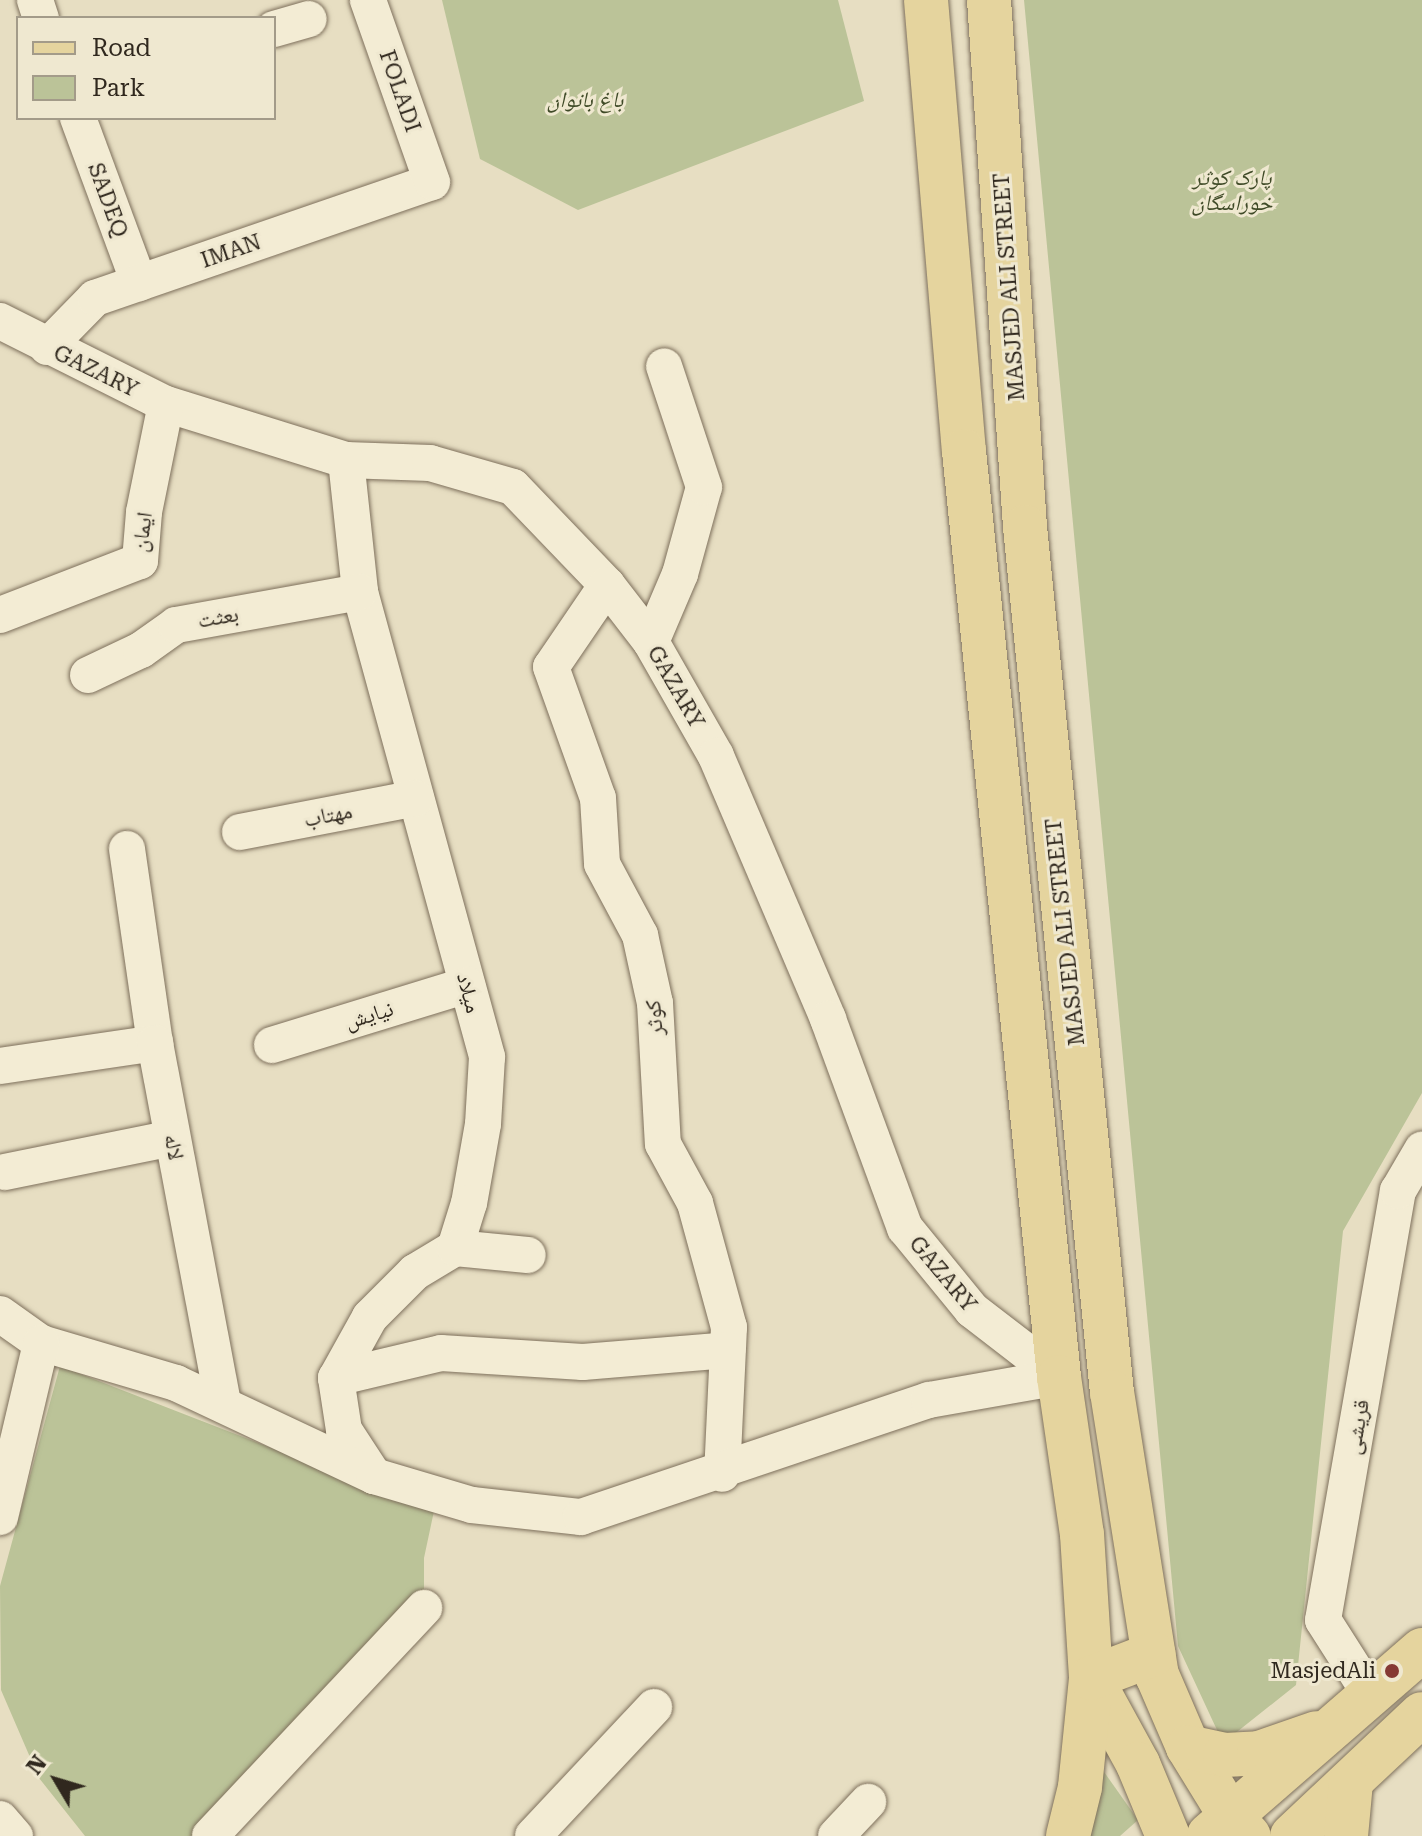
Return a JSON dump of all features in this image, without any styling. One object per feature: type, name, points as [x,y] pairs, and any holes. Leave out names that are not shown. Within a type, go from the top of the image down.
[{"type":"main road","points":[[926,0],[973,537],[1059,1377],[1082,1534],[1091,1678],[1080,1787],[1068,1836]]},
{"type":"main road","name":"MASJED ALI STREET","points":[[989,0],[1025,527],[1112,1392],[1157,1675],[1229,1830]]},
{"type":"main road","points":[[973,537],[1025,527]]},
{"type":"main road","points":[[1229,1830],[1422,1650]]},
{"type":"main road","points":[[1091,1678],[1154,1654]]},
{"type":"main road","points":[[1091,1678],[1138,1764],[1168,1836]]},
{"type":"main road","points":[[1188,1747],[1225,1755],[1259,1753],[1357,1711]]},
{"type":"main road","points":[[1292,1836],[1422,1714]]},
{"type":"main road","points":[[1346,1836],[1351,1782]]},
{"type":"street","name":"FOLADI","points":[[368,0],[432,182]]},
{"type":"street","points":[[276,28],[309,19]]},
{"type":"street","name":"SADEQ","points":[[79,120],[139,283]]},
{"type":"street","name":"IMAN","points":[[47,347],[95,298],[432,182]]},
{"type":"street","name":"GAZARY","points":[[0,321],[166,404],[346,460],[430,463],[513,487],[607,585],[651,642],[716,756],[828,1019],[905,1228],[972,1310],[1059,1377]]},
{"type":"street","points":[[651,642],[680,574],[704,487],[664,366]]},
{"type":"street","name":"ایمان","points":[[0,615],[140,561],[166,404]]},
{"type":"street","name":"میلاد","points":[[346,460],[360,592],[487,1057],[480,1137],[455,1248]]},
{"type":"street","name":"کوثر","points":[[607,585],[551,667],[598,798],[602,864],[640,935],[655,1003],[663,1144],[695,1203],[729,1327],[722,1474]]},
{"type":"street","name":"بعثت","points":[[88,675],[141,650],[176,625],[360,592]]},
{"type":"street","name":"مهتاب","points":[[240,832],[416,798]]},
{"type":"street","name":"لاله","points":[[127,849],[155,1043],[223,1403]]},
{"type":"street","name":"نیایش","points":[[272,1045],[467,985]]},
{"type":"street","points":[[0,1066],[155,1043]]},
{"type":"street","points":[[5,1172],[172,1138]]},
{"type":"street","name":"قریشی","points":[[1357,1711],[1323,1620],[1398,1191],[1422,1150]]},
{"type":"street","points":[[374,1476],[344,1430],[336,1378],[370,1317],[415,1272],[455,1248],[528,1255]]},
{"type":"street","points":[[0,1314],[41,1343],[176,1383],[374,1476],[472,1505],[581,1517],[722,1474],[929,1400],[1059,1377]]},
{"type":"street","points":[[0,1517],[7,1459],[41,1343]]},
{"type":"street","points":[[336,1378],[441,1353],[583,1362],[728,1350]]},
{"type":"street","points":[[210,1836],[424,1608]]},
{"type":"street","points":[[533,1836],[654,1707]]},
{"type":"street","points":[[836,1836],[868,1802]]},
{"type":"street","points":[[0,1819],[15,1836]]},
{"type":"green space","name":"باغ بانوان","points":[[442,0],[838,0],[864,101],[578,210],[480,159]]},
{"type":"green space","name":"پارک کوثر خوراسگان","points":[[1024,0],[1422,0],[1422,1093],[1343,1231],[1296,1685],[1223,1743],[1178,1646]]},
{"type":"green space","points":[[60,1366],[434,1511],[424,1558],[424,1593],[194,1836],[85,1836],[39,1778],[1,1690],[0,1586]]},
{"type":"green space","points":[[1102,1769],[1138,1820],[1120,1836],[1084,1836]]},
{"type":"place","name":"MasjedAli","points":[[1392,1671]]}]
